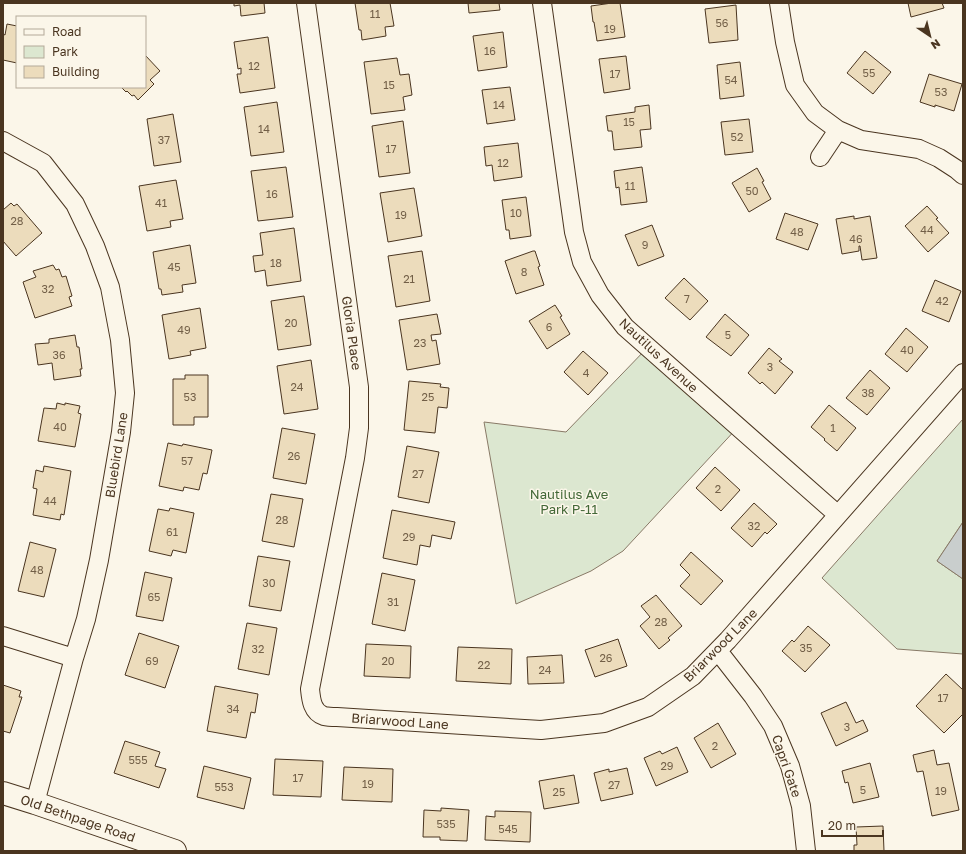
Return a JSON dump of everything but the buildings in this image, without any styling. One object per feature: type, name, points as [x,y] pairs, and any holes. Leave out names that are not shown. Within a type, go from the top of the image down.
[{"type":"main road","name":"Old Bethpage Road","points":[[3,793],[168,850]]},
{"type":"street","name":"Gloria Place","points":[[306,3],[360,387],[359,428],[355,458],[316,662]]},
{"type":"street","name":"Nautilus Avenue","points":[[542,3],[574,232],[582,262],[600,295],[625,327],[838,514]]},
{"type":"street","points":[[779,3],[785,42],[795,85],[815,113],[838,130],[861,140],[920,149],[956,168],[963,175]]},
{"type":"street","points":[[820,157],[838,130]]},
{"type":"street","name":"Bluebird Lane","points":[[3,141],[43,163],[76,204],[95,246],[110,287],[120,340],[125,393],[121,432],[99,560],[86,619],[35,803]]},
{"type":"street","name":"Briarwood Lane","points":[[316,662],[310,689],[311,700],[314,709],[322,715],[541,730],[604,723],[648,707],[693,676],[718,651],[963,373]]},
{"type":"street","points":[[3,636],[74,658]]},
{"type":"street","name":"Capri Gate","points":[[718,651],[753,696],[773,726],[790,766],[801,806],[806,851]]},
{"type":"green space","name":"Nautilus Ave Park P-11","points":[[648,347],[738,427],[623,551],[591,571],[516,604],[484,422],[566,432]]},
{"type":"green space","points":[[963,419],[963,522],[937,561],[963,579],[963,654],[897,649],[822,578]]},
{"type":"shaded area","points":[[963,522],[963,579],[937,561]]}]
